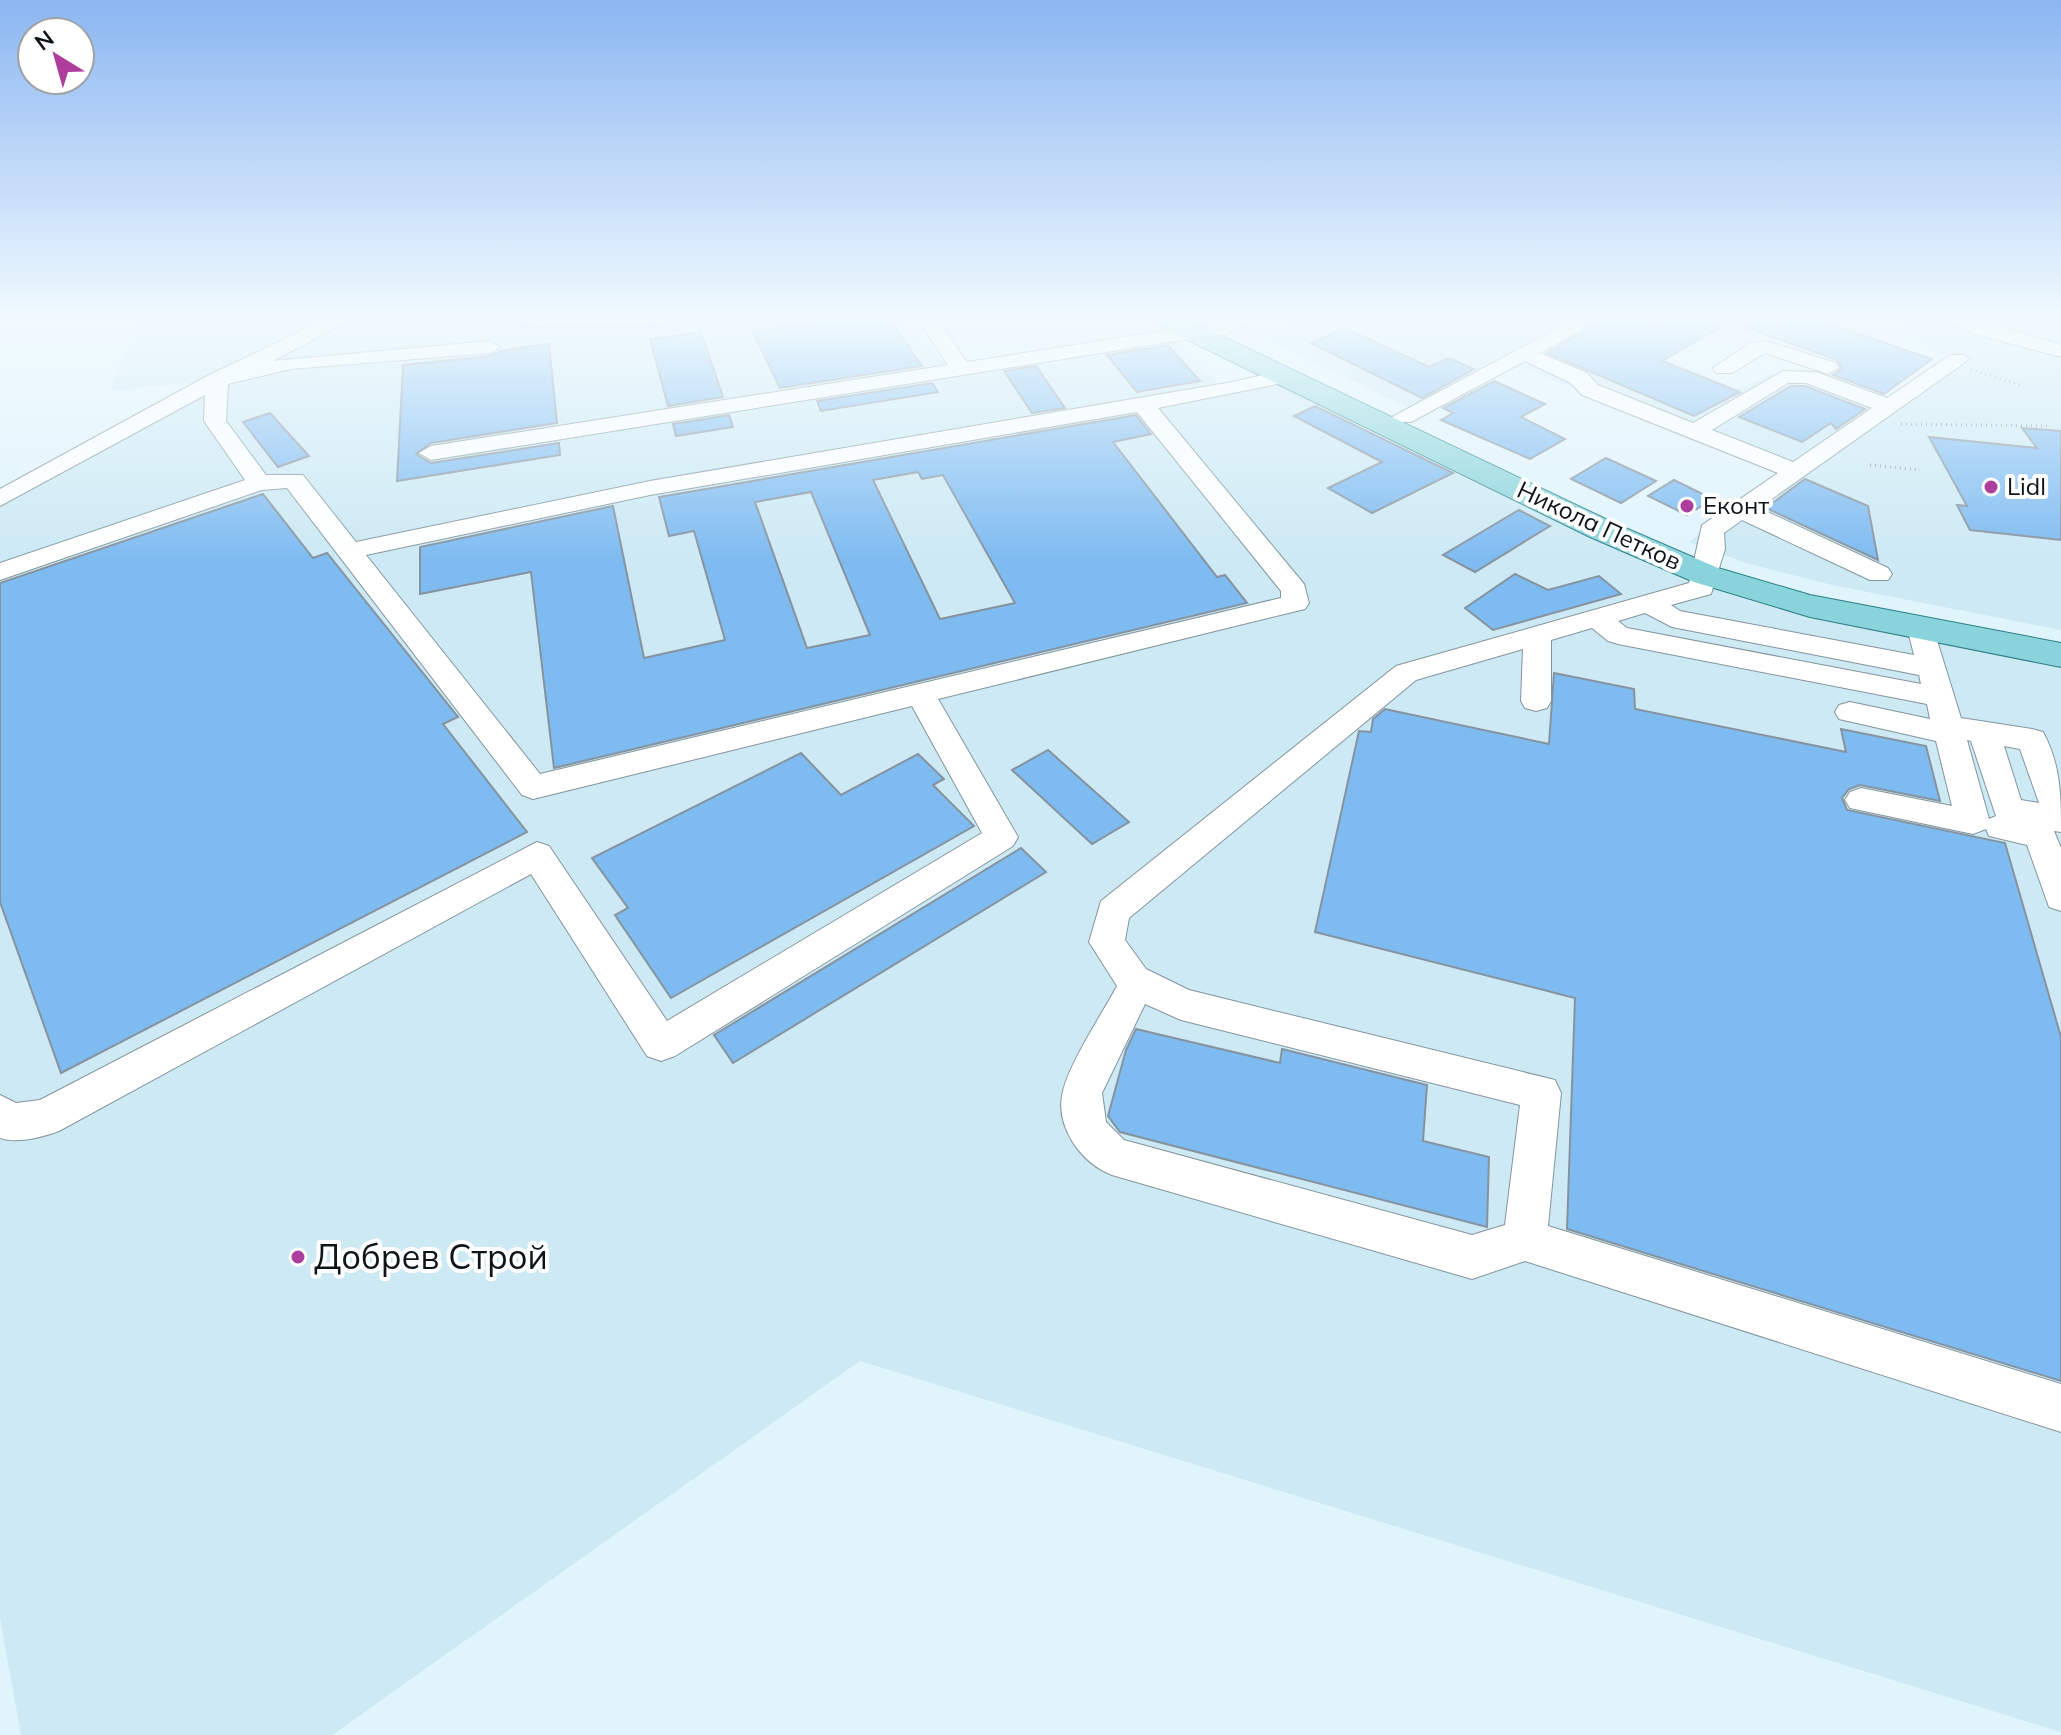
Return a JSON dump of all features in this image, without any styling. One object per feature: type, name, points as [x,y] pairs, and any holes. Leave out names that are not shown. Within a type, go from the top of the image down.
[{"type":"main road","name":"Никола Петков","points":[[1332,399],[1602,530],[1708,567],[1797,603],[2061,655]]},
{"type":"main road","name":"Никола Петков","points":[[1365,399],[1708,567],[1806,590],[2061,637]]},
{"type":"street","points":[[0,499],[182,399]]},
{"type":"street","points":[[216,399],[215,421],[259,483]]},
{"type":"street","points":[[431,453],[763,399]]},
{"type":"street","points":[[349,551],[650,488],[1168,399]]},
{"type":"street","points":[[1403,417],[1437,399]]},
{"type":"street","points":[[1613,399],[1795,471]]},
{"type":"street","points":[[1695,431],[1747,399]]},
{"type":"street","points":[[1889,399],[1896,401]]},
{"type":"street","points":[[1891,399],[1896,401]]},
{"type":"street","points":[[1525,1240],[1541,1093],[1181,1004],[1137,982],[1107,942],[1113,911],[1406,673],[1701,588],[1708,567],[1711,530],[1899,399]]},
{"type":"street","points":[[0,572],[259,483],[294,480],[533,787],[1295,603],[1294,590],[1142,404]]},
{"type":"street","points":[[1837,441],[1867,458]]},
{"type":"street","points":[[1740,509],[1879,574]]},
{"type":"street","points":[[1648,603],[1672,618],[1936,682]]},
{"type":"street","points":[[1597,618],[1618,635],[1936,682]]},
{"type":"street","points":[[1921,627],[1973,822]]},
{"type":"street","points":[[1536,701],[1537,635]]},
{"type":"street","points":[[0,1113],[7,1122],[45,1118],[537,855],[661,1044],[1001,837],[920,694]]},
{"type":"street","points":[[1850,712],[1949,730],[1984,733]]},
{"type":"street","points":[[1861,800],[2040,835],[2061,897]]},
{"type":"street","points":[[1137,982],[1082,1093],[1087,1131],[1112,1156],[1472,1257],[1525,1240],[2061,1408]]},
{"type":"path","points":[[1863,424],[2048,426]]},
{"type":"path","points":[[1867,458],[1920,470]]},
{"type":"shaded area","points":[[181,399],[1313,399],[1706,575],[2061,655],[2061,1732],[860,1361],[332,1735],[21,1735],[0,1618],[0,501]]},
{"type":"shaded area","points":[[1391,399],[1435,399],[1414,410]]},
{"type":"shaded area","points":[[1599,399],[2061,399],[2061,630],[1832,585],[1746,563],[1689,542],[1781,474]]},
{"type":"building","points":[[401,399],[555,399],[557,423],[431,443],[416,454],[431,463],[559,443],[560,455],[397,481]]},
{"type":"building","points":[[666,399],[711,399],[668,406]]},
{"type":"building","points":[[830,399],[895,399],[821,411],[817,401]]},
{"type":"building","points":[[1023,399],[1059,399],[1065,408],[1032,413]]},
{"type":"building","points":[[1460,399],[1534,399],[1545,404],[1521,417],[1565,439],[1530,459],[1441,420],[1453,413],[1443,408]]},
{"type":"building","points":[[1654,399],[1727,399],[1694,416]]},
{"type":"building","points":[[1769,399],[1839,399],[1865,409],[1836,429],[1831,423],[1802,442],[1739,417]]},
{"type":"building","points":[[1315,406],[1453,473],[1372,513],[1328,488],[1382,462],[1294,416]]},
{"type":"building","points":[[270,413],[309,456],[278,467],[243,422]]},
{"type":"building","points":[[729,415],[733,427],[676,436],[673,424]]},
{"type":"building","points":[[1136,415],[1151,434],[1113,442],[1217,577],[1225,575],[1247,603],[554,768],[531,572],[420,594],[420,547],[613,506],[644,658],[725,640],[694,531],[669,536],[659,497]],"holes":[[[918,472],[922,479],[943,475],[1015,603],[940,619],[873,480]],[[811,492],[870,635],[807,648],[755,502]]]},
{"type":"building","points":[[2022,428],[2061,431],[2061,540],[1970,530],[1957,505],[1967,506],[1929,437],[2037,448]]},
{"type":"building","points":[[1606,458],[1656,481],[1621,503],[1571,479]]},
{"type":"building","points":[[1805,479],[1868,506],[1878,560],[1766,508]]},
{"type":"building","points":[[1674,480],[1713,499],[1687,515],[1648,496]]},
{"type":"building","points":[[263,494],[313,558],[327,553],[458,717],[443,724],[527,832],[61,1073],[0,902],[0,583]]},
{"type":"building","points":[[1519,510],[1550,526],[1475,572],[1443,555]]},
{"type":"building","points":[[1515,574],[1548,590],[1599,576],[1621,594],[1493,630],[1465,608]]},
{"type":"building","points":[[1554,673],[1634,689],[1635,709],[1846,752],[1841,729],[1926,746],[1940,801],[1860,785],[1849,789],[1842,798],[1847,810],[2005,843],[2061,1037],[2061,1381],[1567,1229],[1575,998],[1315,932],[1359,731],[1371,732],[1373,719],[1385,709],[1549,744]]},
{"type":"building","points":[[1048,750],[1129,822],[1092,844],[1012,770]]},
{"type":"building","points":[[801,753],[841,795],[918,754],[944,779],[933,785],[974,826],[671,998],[615,915],[628,908],[592,858]]},
{"type":"building","points":[[1021,848],[1046,872],[733,1063],[714,1035]]},
{"type":"building","points":[[1136,1029],[1280,1063],[1282,1049],[1427,1085],[1423,1141],[1489,1157],[1487,1227],[1120,1132],[1108,1116],[1126,1050]]},
{"type":"place","name":"Lidl","points":[[1991,487]]},
{"type":"place","name":"Еконт","points":[[1687,506]]},
{"type":"place","name":"Добрев Строй","points":[[298,1257]]}]
